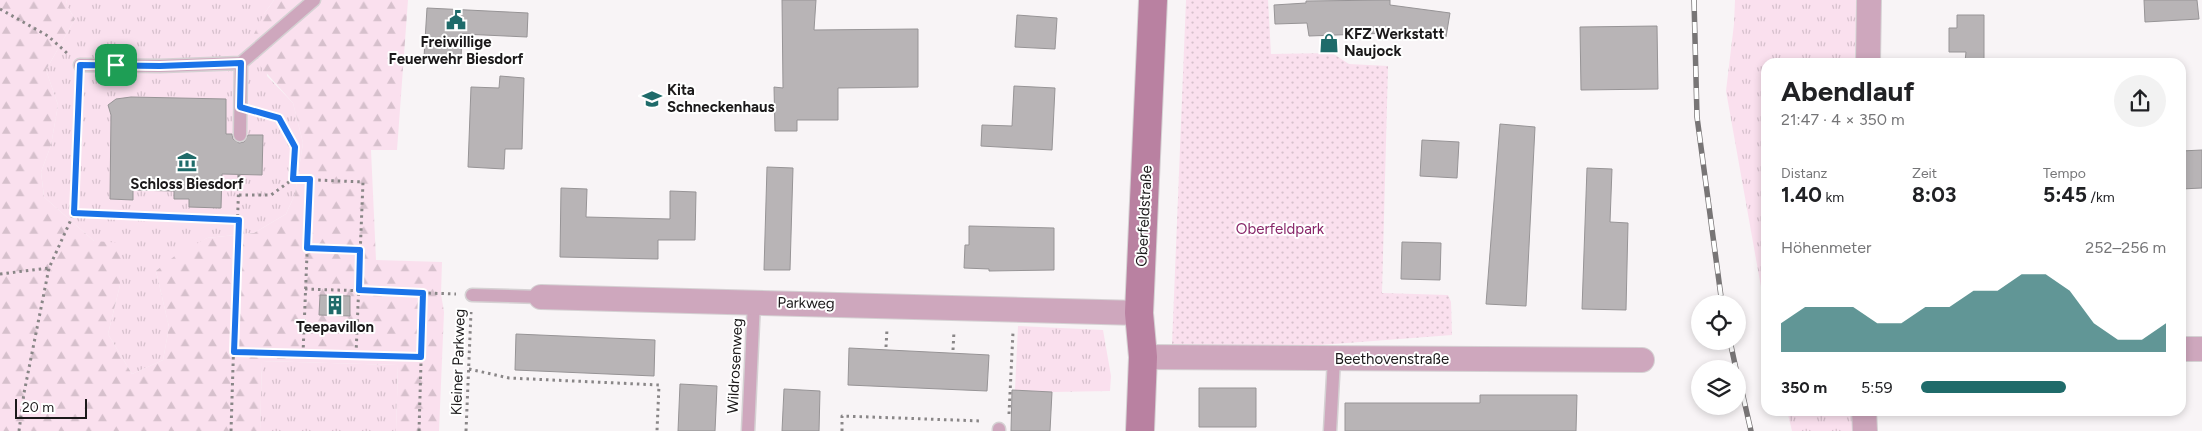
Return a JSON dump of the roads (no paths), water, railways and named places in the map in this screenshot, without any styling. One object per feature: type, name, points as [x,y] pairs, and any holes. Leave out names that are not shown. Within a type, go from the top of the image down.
[{"type":"street","name":"Oberfeldstraße","points":[[1140,431],[1143,357],[1139,313],[1153,0]]},
{"type":"street","points":[[1868,58],[1869,0]]},
{"type":"street","name":"Parkweg","points":[[542,297],[1139,313]]},
{"type":"street","points":[[2186,349],[2202,349]]},
{"type":"street","name":"Beethovenstraße","points":[[1143,357],[1334,360],[1642,360]]},
{"type":"street","points":[[1864,416],[1865,431]]},
{"type":"lane","points":[[80,65],[160,66],[241,63],[314,0]]},
{"type":"lane","points":[[240,135],[241,63]]},
{"type":"lane","name":"Parkweg","points":[[472,294],[542,297]]},
{"type":"lane","name":"Wildrosenweg","points":[[748,431],[754,302]]},
{"type":"lane","points":[[1330,431],[1334,360]]},
{"type":"railway","points":[[1694,0],[1697,117],[1721,295]]},
{"type":"railway","points":[[1732,350],[1734,360]]},
{"type":"railway","points":[[1746,409],[1751,431]]},
{"type":"place","name":"Freiwillige Feuerwehr Biesdorf","points":[[456,20]]},
{"type":"place","name":"KFZ Werkstatt Naujock","points":[[1329,43]]},
{"type":"place","name":"Kita Schneckenhaus","points":[[652,99]]},
{"type":"place","name":"Schloss Biesdorf","points":[[187,162]]},
{"type":"place","name":"Teepavillon","points":[[335,305]]},
{"type":"park label","name":"Oberfeldpark","points":[[1280,229]]}]
